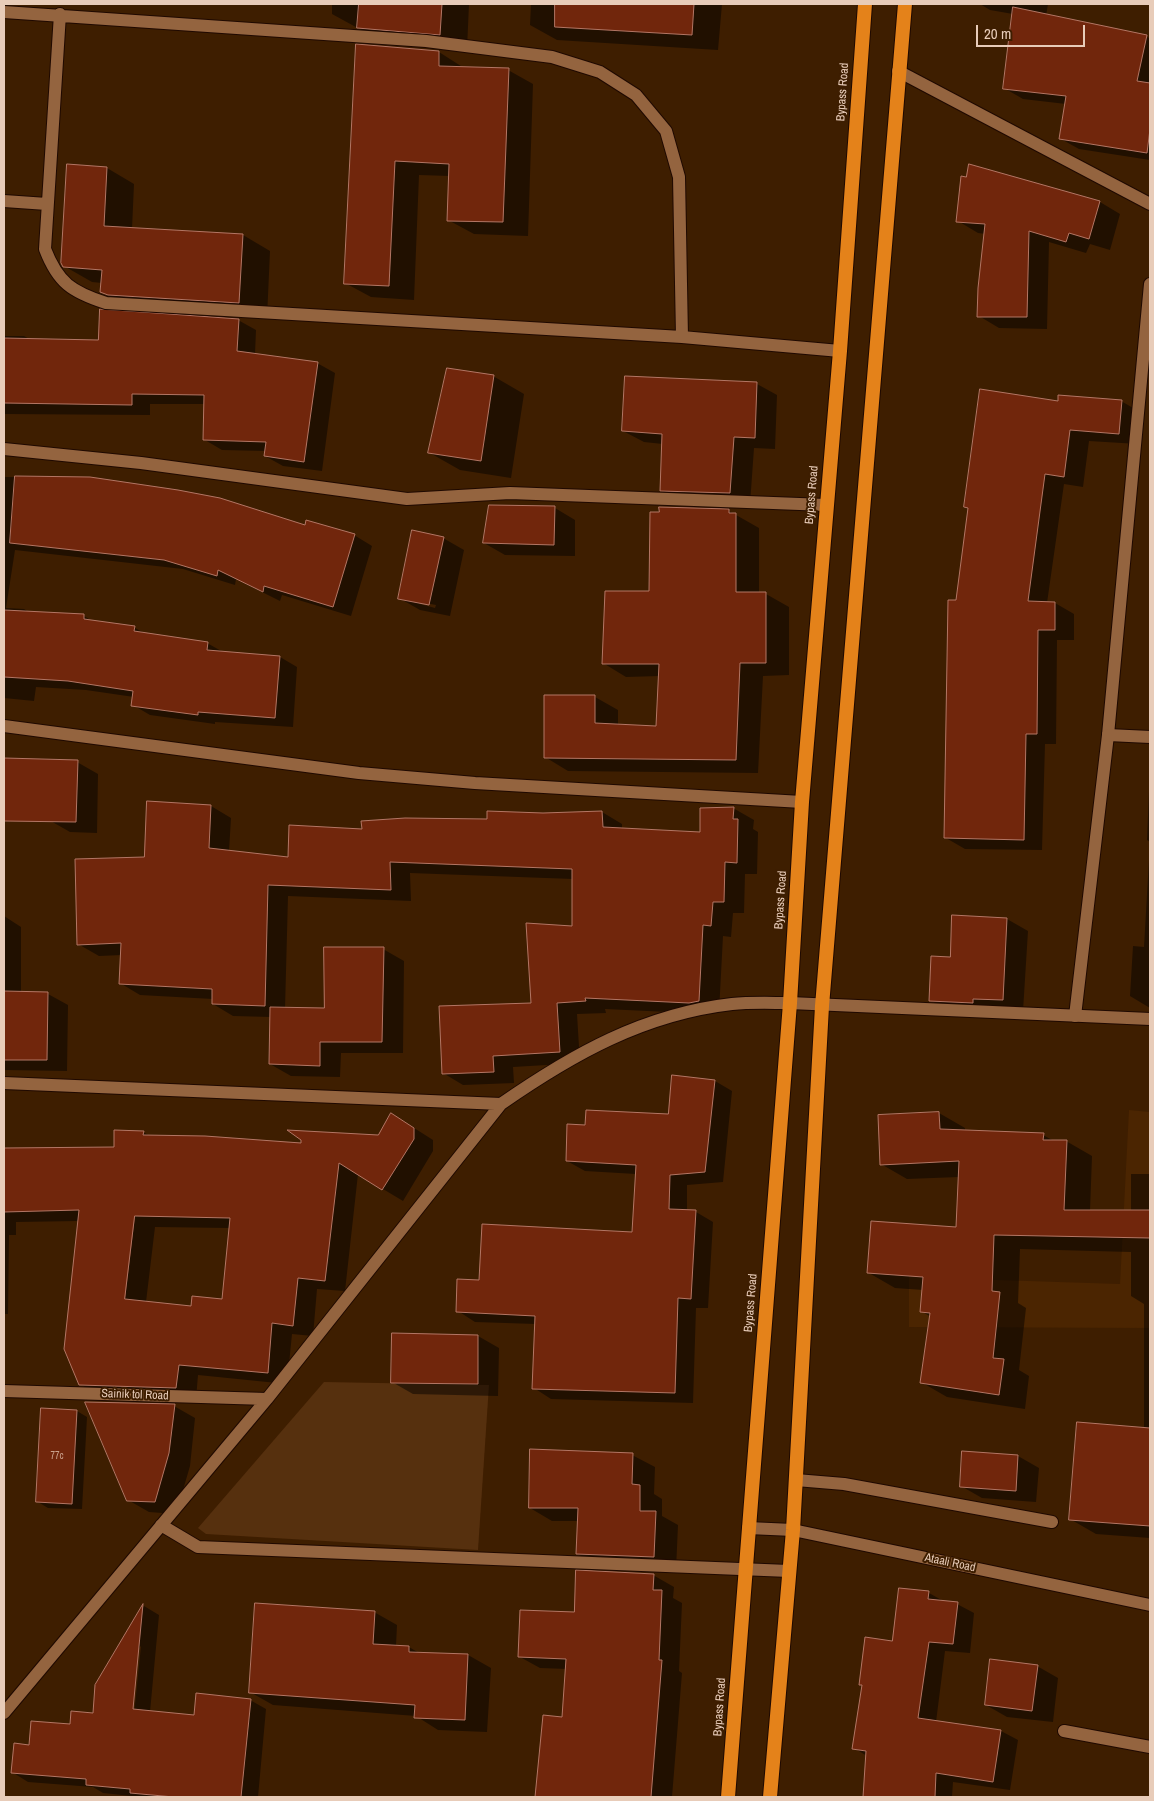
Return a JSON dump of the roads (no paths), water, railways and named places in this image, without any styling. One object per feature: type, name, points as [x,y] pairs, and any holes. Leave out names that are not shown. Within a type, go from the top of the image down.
[{"type":"highway","name":"Bypass Road","points":[[728,1797],[790,1003],[802,802],[840,351],[865,4]]},
{"type":"highway","points":[[770,1797],[793,1530],[822,1006],[905,4]]},
{"type":"street","points":[[4,12],[60,14],[426,41],[552,57],[600,72],[636,94],[666,131],[678,177],[682,337]]},
{"type":"street","points":[[60,14],[46,204],[45,249],[53,270],[65,284],[85,296],[106,303],[682,337],[840,351]]},
{"type":"street","points":[[898,71],[1150,204]]},
{"type":"street","points":[[4,200],[46,204]]},
{"type":"street","points":[[1075,1016],[1108,736],[1150,284]]},
{"type":"street","points":[[4,449],[141,463],[407,499],[510,493],[826,505]]},
{"type":"street","points":[[4,726],[359,773],[475,783],[802,802]]},
{"type":"street","points":[[1108,736],[1150,736]]},
{"type":"street","points":[[4,1714],[267,1399],[501,1104],[552,1069],[614,1036],[676,1014],[734,1004],[790,1003],[822,1006],[1150,1019]]},
{"type":"street","points":[[4,1083],[501,1104]]},
{"type":"street","name":"Sainik tol Road","points":[[4,1391],[267,1399]]},
{"type":"street","points":[[796,1480],[844,1484],[1052,1522]]},
{"type":"street","points":[[161,1525],[198,1547],[788,1571]]},
{"type":"street","name":"Ataali Road","points":[[748,1528],[793,1530],[1150,1605]]},
{"type":"street","points":[[1064,1731],[1150,1747]]}]
